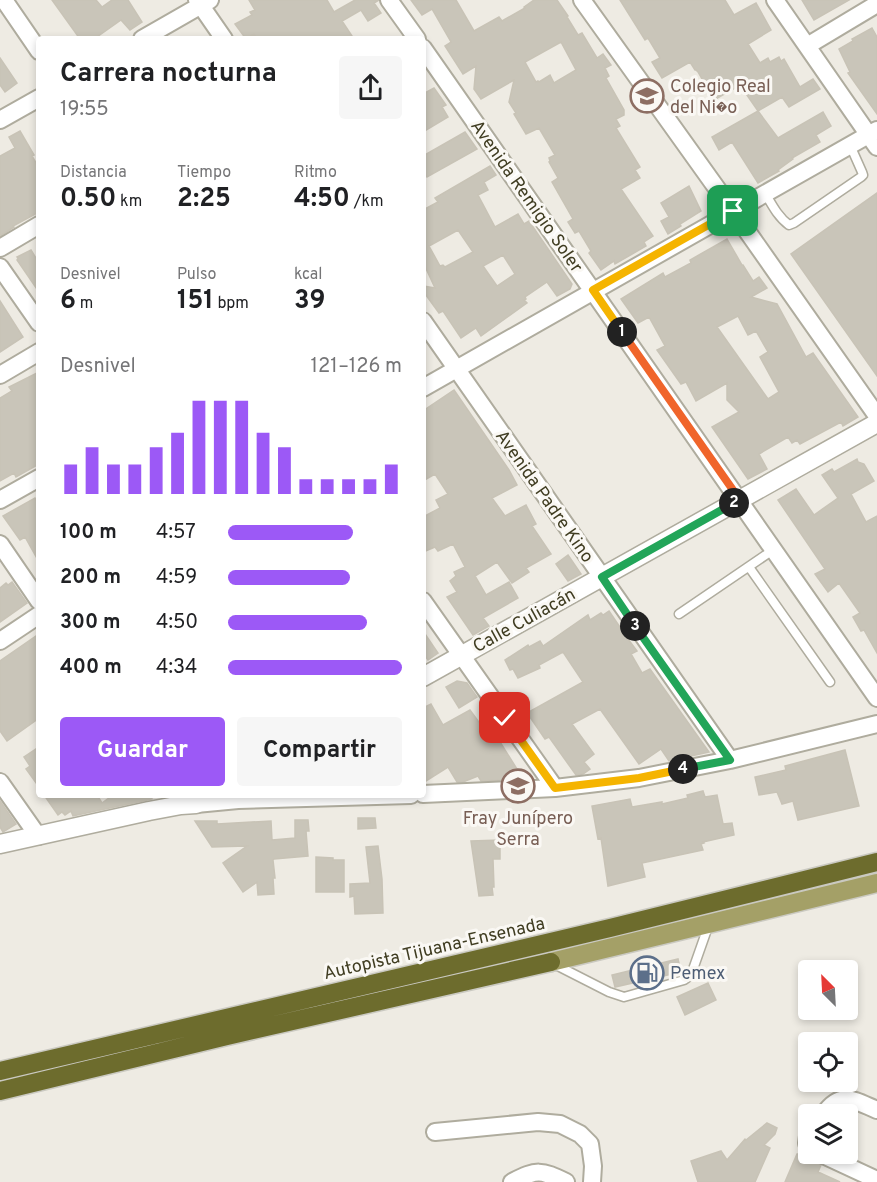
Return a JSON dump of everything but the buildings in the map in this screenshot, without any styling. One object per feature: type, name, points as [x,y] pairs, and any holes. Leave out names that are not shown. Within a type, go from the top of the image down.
[{"type":"highway","name":"Autopista Tijuana-Ensenada","points":[[0,1071],[610,928],[877,861]]},
{"type":"highway","points":[[0,1091],[227,1036],[551,962]]},
{"type":"main road","points":[[551,962],[877,883]]},
{"type":"street","points":[[4,0],[36,47]]},
{"type":"street","points":[[389,0],[415,36]]},
{"type":"street","points":[[582,0],[877,416]]},
{"type":"street","points":[[426,386],[850,145],[874,137],[775,0]]},
{"type":"street","points":[[146,36],[202,2],[222,36]]},
{"type":"street","points":[[807,46],[877,4]]},
{"type":"street","name":"Avenida Remigio Soler","points":[[426,52],[877,698]]},
{"type":"street","points":[[0,120],[36,100]]},
{"type":"street","points":[[0,248],[36,227]]},
{"type":"street","points":[[0,267],[36,318]]},
{"type":"street","name":"Avenida Padre Kino","points":[[426,325],[730,760]]},
{"type":"street","points":[[0,375],[36,354]]},
{"type":"street","name":"Calle Culiacán","points":[[426,675],[877,423]]},
{"type":"street","points":[[0,500],[36,480]]},
{"type":"street","points":[[0,544],[36,596]]},
{"type":"street","points":[[426,605],[555,788]]},
{"type":"street","points":[[0,641],[36,617]]},
{"type":"street","points":[[426,794],[555,788],[639,778],[730,760],[877,724]]},
{"type":"street","points":[[0,782],[38,836]]},
{"type":"street","points":[[0,844],[191,800],[293,798]]},
{"type":"street","points":[[833,1104],[840,1099],[847,1099],[875,1105]]},
{"type":"street","points":[[435,1132],[538,1122],[560,1124],[580,1134],[590,1144],[593,1166],[592,1182]]},
{"type":"street","points":[[843,1164],[877,1180]]},
{"type":"street","points":[[512,1182],[529,1173],[539,1172],[566,1182]]},
{"type":"lane","points":[[765,193],[785,222],[789,225],[794,223],[863,175],[850,145]]},
{"type":"lane","points":[[679,614],[774,550]]},
{"type":"lane","points":[[749,567],[830,682]]},
{"type":"lane","points":[[551,962],[609,992],[624,997],[684,980],[691,975],[710,924]]},
{"type":"place","name":"Colegio Real del Ni�o","points":[[647,96]]},
{"type":"place","name":"Fray Junípero Serra","points":[[518,786]]},
{"type":"place","name":"Pemex","points":[[647,973]]},
{"type":"route","points":[[505,718],[555,788],[639,778],[730,760],[602,577],[740,500],[593,290],[733,211]]}]
